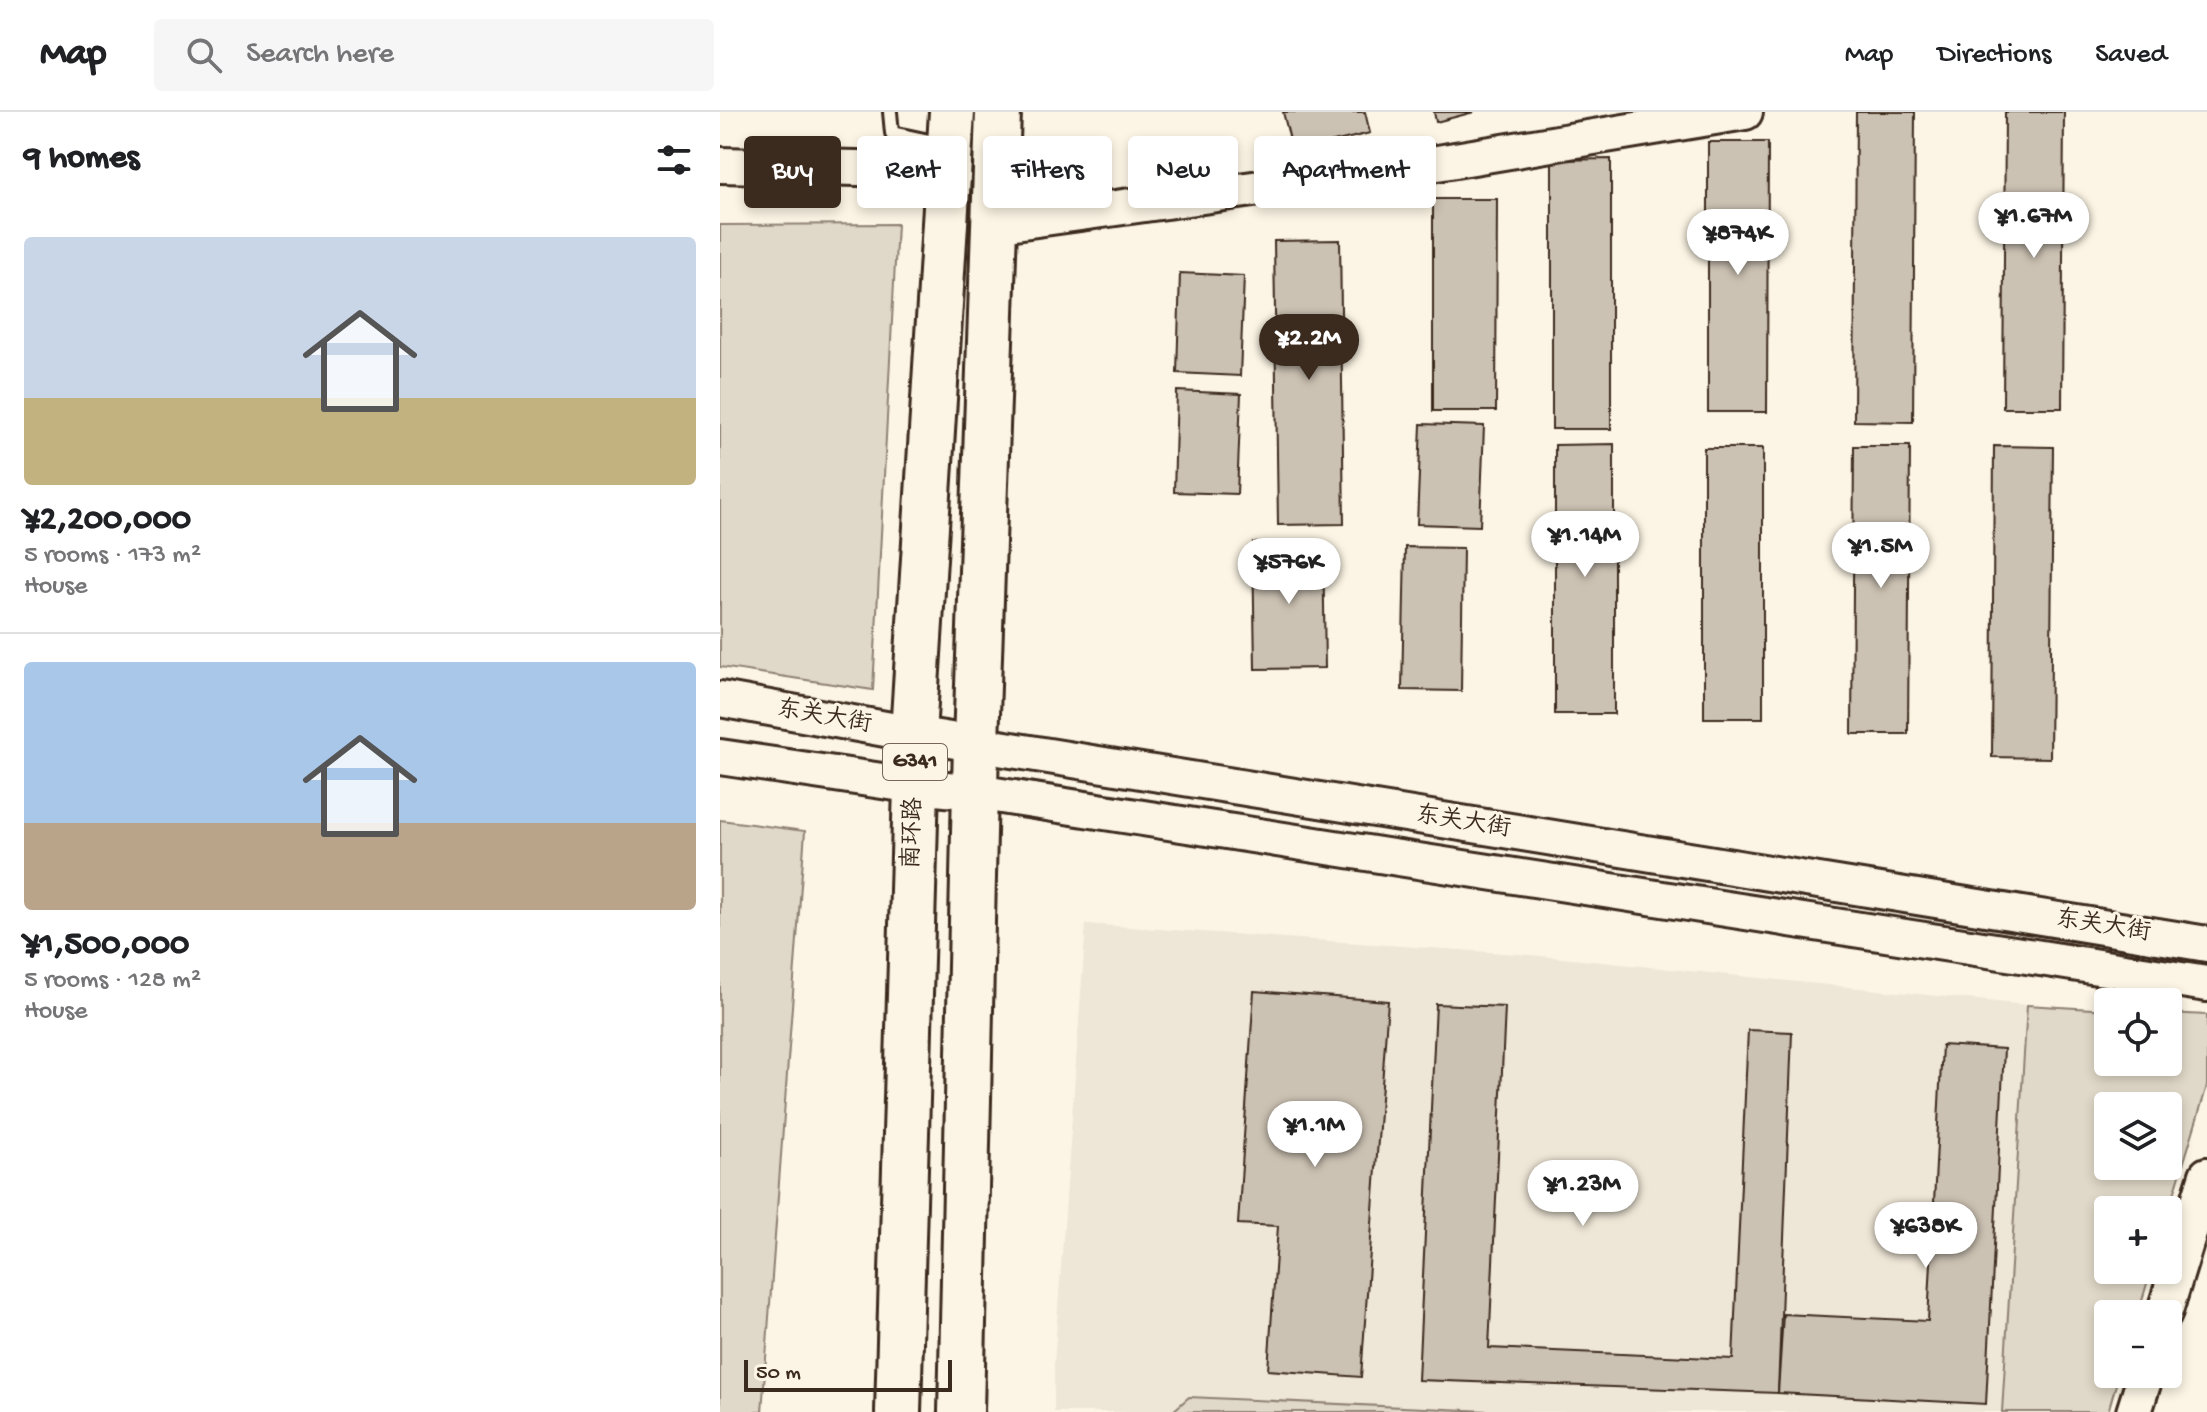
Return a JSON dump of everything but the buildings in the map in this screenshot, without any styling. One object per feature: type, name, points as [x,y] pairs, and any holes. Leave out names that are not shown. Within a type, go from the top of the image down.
[{"type":"highway","name":"G341","points":[[961,1412],[976,743],[998,112]]},
{"type":"highway","name":"南环路","points":[[898,1412],[916,786],[913,734],[946,208]]},
{"type":"main road","points":[[993,225],[1419,166],[1745,112]]},
{"type":"main road","points":[[720,165],[857,152]]},
{"type":"main road","name":"东关大街","points":[[720,699],[913,734],[2207,944]]},
{"type":"main road","name":"东关大街","points":[[720,757],[976,792],[2207,984]]},
{"type":"main road","points":[[2168,1300],[2207,1175]]},
{"type":"main road","points":[[2134,1412],[2142,1388]]},
{"type":"lane","points":[[890,112],[892,133],[909,136]]},
{"type":"shaded area","points":[[897,224],[873,690],[720,667],[720,225]]},
{"type":"shaded area","points":[[720,820],[805,831],[762,1412],[720,1412]]},
{"type":"shaded area","points":[[1086,924],[1532,955],[2027,1005],[2002,1412],[1054,1412],[1054,1363]]},
{"type":"shaded area","points":[[2027,1005],[2094,1009],[2094,1076],[2182,1076],[2182,1014],[2207,1015],[2207,1086],[2182,1168],[2182,1092],[2094,1092],[2094,1180],[2178,1180],[2173,1196],[2094,1196],[2094,1284],[2147,1284],[2142,1300],[2094,1300],[2094,1388],[2115,1388],[2108,1412],[2002,1412]]},
{"type":"shaded area","points":[[1189,1397],[1509,1412],[1172,1412]]}]
